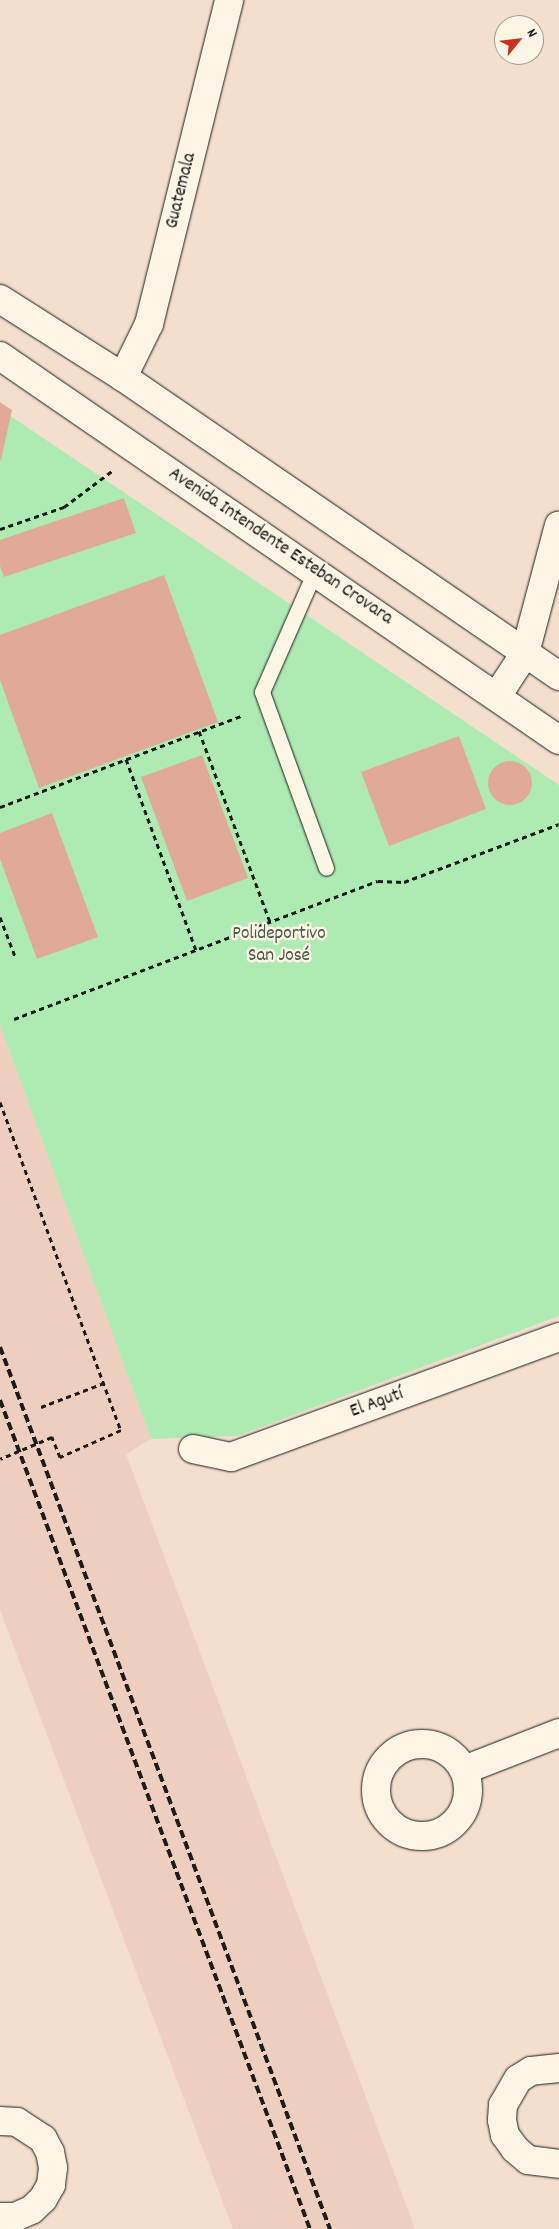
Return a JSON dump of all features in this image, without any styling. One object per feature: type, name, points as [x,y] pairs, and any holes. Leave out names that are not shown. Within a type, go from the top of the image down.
[{"type":"street","name":"Guatemala","points":[[123,378],[149,324],[230,0]]},
{"type":"street","points":[[0,299],[123,378],[559,676]]},
{"type":"street","name":"Avenida Intendente Esteban Crovara","points":[[0,356],[498,696],[559,740]]},
{"type":"street","points":[[498,696],[525,653],[559,525]]},
{"type":"street","name":"El Agutí","points":[[193,1449],[231,1457],[559,1337]]},
{"type":"street","points":[[464,1770],[559,1733]]},
{"type":"street","points":[[559,2068],[531,2071],[518,2078],[502,2105],[502,2120],[510,2142],[528,2160],[559,2164]]},
{"type":"street","points":[[0,2121],[17,2122],[31,2128],[43,2139],[50,2152],[53,2168],[51,2185],[43,2199],[31,2210],[15,2217],[0,2217]]},
{"type":"lane","points":[[315,571],[262,692],[326,868]]},
{"type":"path","points":[[0,530],[64,507],[138,450]]},
{"type":"path","points":[[0,806],[267,706]]},
{"type":"path","points":[[199,731],[270,922]]},
{"type":"path","points":[[126,759],[196,950]]},
{"type":"path","points":[[14,1019],[378,881],[404,882],[559,824]]},
{"type":"path","points":[[0,917],[14,956]]},
{"type":"path","points":[[0,1102],[121,1430],[60,1456],[52,1437],[0,1459]]},
{"type":"path","points":[[41,1407],[104,1383]]},
{"type":"shaded area","points":[[0,1025],[151,1439],[126,1454],[415,2229],[233,2229],[0,1610]]},
{"type":"green space","name":"Polideportivo San José","points":[[0,409],[559,785],[559,1316],[237,1436],[151,1439],[0,1025]]},
{"type":"building","points":[[0,402],[12,410],[1,460],[0,460]]},
{"type":"building","points":[[124,498],[136,533],[4,577],[0,566],[0,540]]},
{"type":"building","points":[[164,575],[218,722],[39,788],[0,680],[0,635]]},
{"type":"building","points":[[459,736],[486,809],[389,846],[361,772]]},
{"type":"building","points":[[202,755],[248,878],[187,901],[141,777]]},
{"type":"building","points":[[510,761],[522,765],[528,771],[532,783],[528,795],[522,801],[510,805],[498,801],[492,795],[488,783],[492,771],[498,765]]},
{"type":"building","points":[[52,813],[98,937],[37,959],[0,859],[0,833]]},
{"type":"railway","points":[[0,1347],[330,2229]]},
{"type":"railway","points":[[0,1400],[310,2229]]}]
